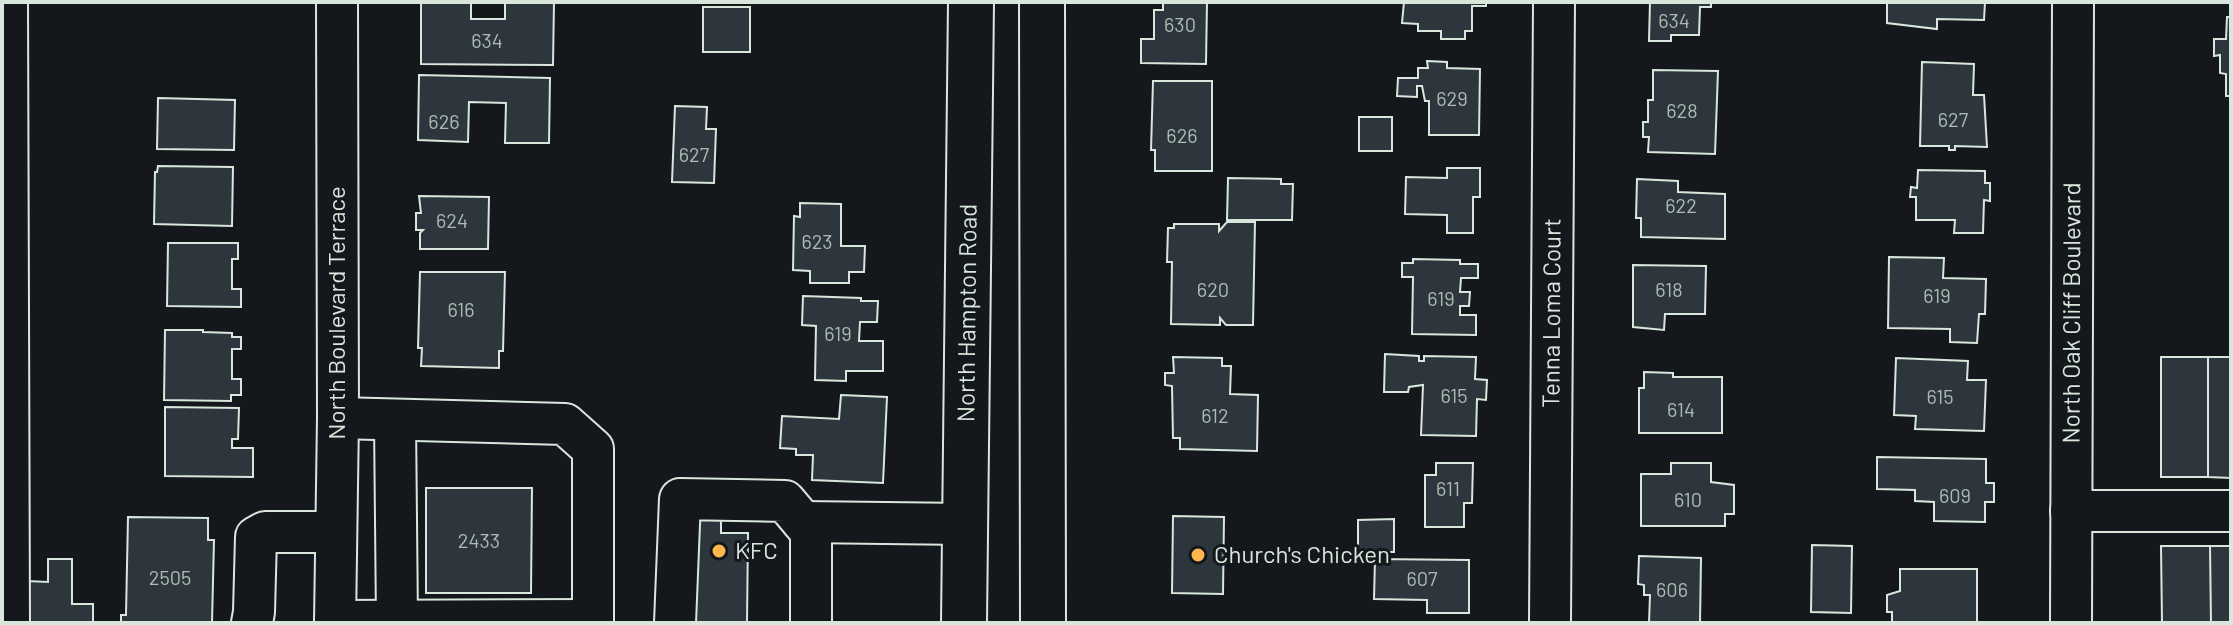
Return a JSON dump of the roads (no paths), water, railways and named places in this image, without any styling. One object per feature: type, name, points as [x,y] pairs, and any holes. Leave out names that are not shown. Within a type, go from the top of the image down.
[{"type":"main road","name":"North Hampton Road","points":[[964,623],[971,2]]},
{"type":"main road","points":[[1042,2],[1043,623]]},
{"type":"street","points":[[7,2],[9,623]]},
{"type":"street","name":"North Boulevard Terrace","points":[[335,622],[337,2]]},
{"type":"street","name":"Tenna Loma Court","points":[[1550,623],[1554,2]]},
{"type":"street","name":"North Oak Cliff Boulevard","points":[[2071,623],[2073,2]]},
{"type":"street","points":[[335,622],[593,621],[593,449],[565,424],[338,418]]},
{"type":"street","points":[[395,420],[397,622]]},
{"type":"street","points":[[675,623],[680,499],[785,501],[811,532],[811,623]]},
{"type":"street","points":[[2071,511],[2231,511]]},
{"type":"street","points":[[803,522],[966,524]]},
{"type":"street","points":[[252,623],[256,537],[265,532],[335,532]]},
{"type":"place","name":"KFC","points":[[719,551]]},
{"type":"place","name":"Church's Chicken","points":[[1198,555]]}]
